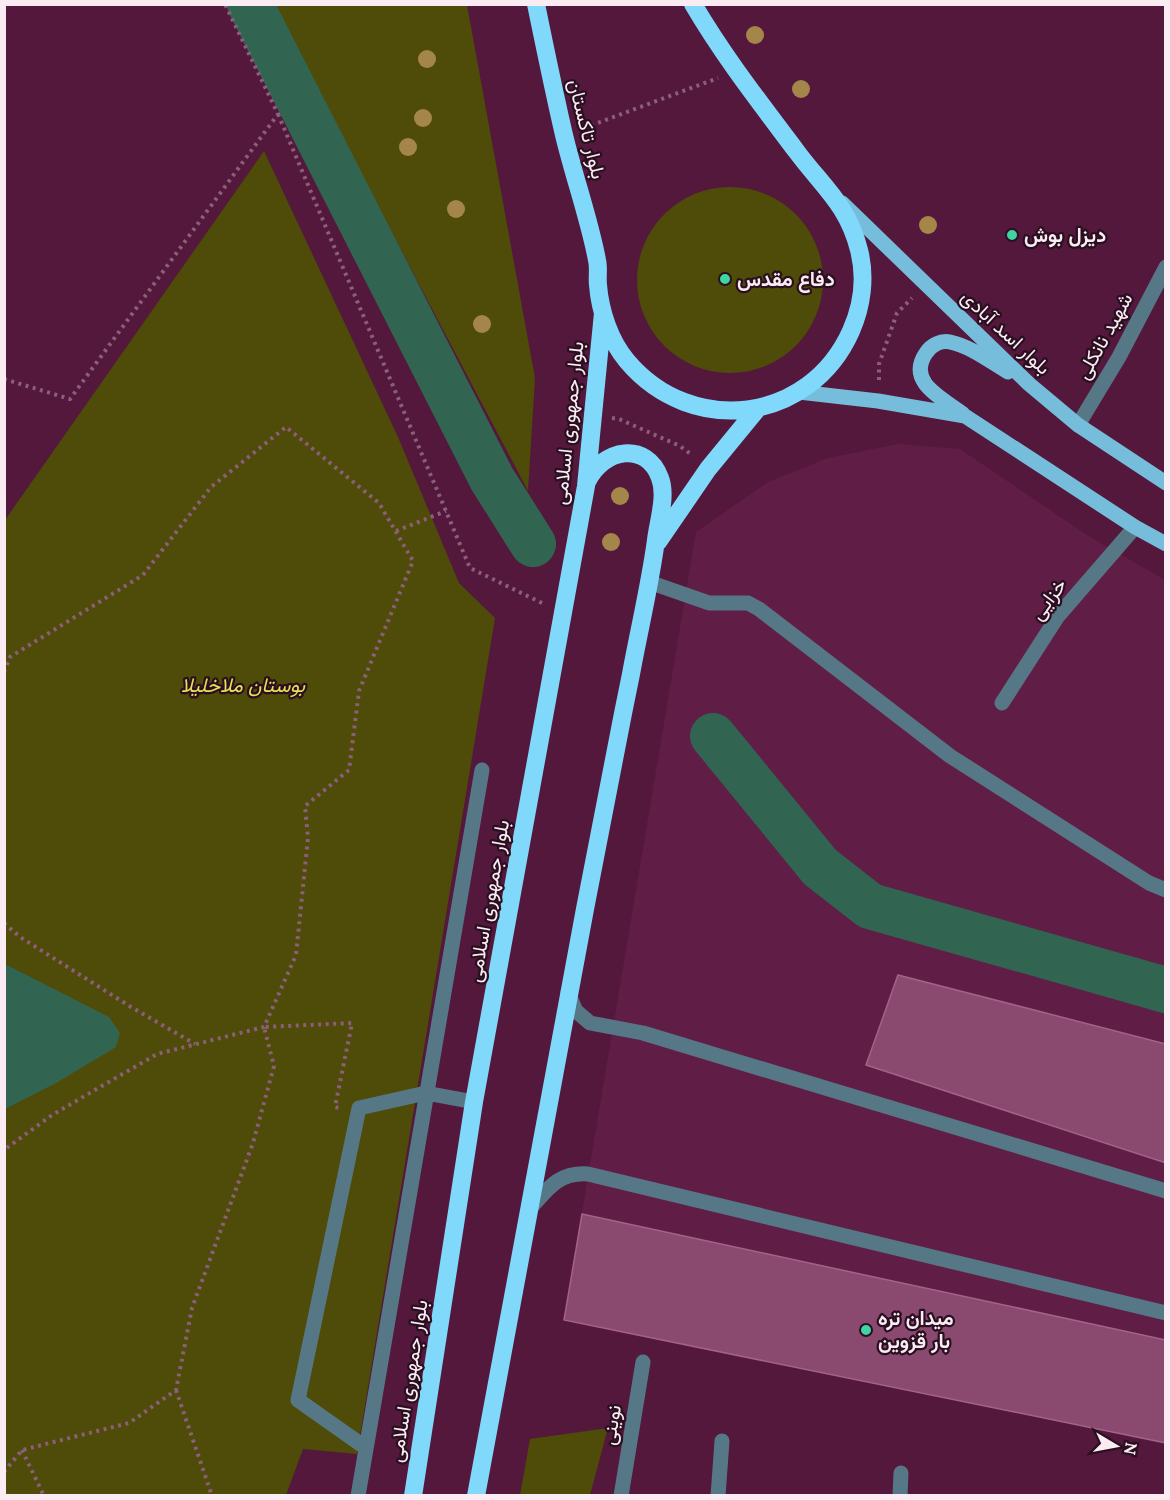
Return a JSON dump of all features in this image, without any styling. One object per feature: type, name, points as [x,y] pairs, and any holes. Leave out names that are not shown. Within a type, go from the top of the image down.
[{"type":"highway","name":"بلوار تاکستان","points":[[536,4],[564,136],[598,263],[597,285],[603,313]]},
{"type":"highway","points":[[603,313],[610,335],[626,360],[646,381],[671,398],[709,409],[728,411],[758,408],[779,402],[799,392],[818,378],[833,362],[846,343],[855,322],[861,299],[863,276],[854,231],[844,210],[833,193],[815,175],[736,72],[693,4]]},
{"type":"highway","name":"بلوار جمهوری اسلامی","points":[[413,1496],[474,1102],[585,486],[603,313]]},
{"type":"highway","points":[[655,546],[708,469],[758,408]]},
{"type":"highway","points":[[476,1496],[568,993],[649,582],[663,488],[657,470],[650,463],[625,453],[607,458],[593,470],[585,486]]},
{"type":"main road","name":"بلوار اسد آبادی","points":[[833,193],[1029,384],[1078,425],[1166,483]]},
{"type":"main road","points":[[1029,384],[959,345],[944,342],[932,346],[919,370],[920,377],[926,386],[965,416],[1135,527],[1166,544]]},
{"type":"main road","points":[[799,392],[878,401],[965,416]]},
{"type":"street","name":"شهید نانکلی","points":[[1078,425],[1119,357],[1166,267]]},
{"type":"street","name":"خزایی","points":[[1002,703],[1059,616],[1135,527]]},
{"type":"street","points":[[649,582],[709,603],[748,603],[759,609],[950,756],[1149,883],[1166,890]]},
{"type":"street","points":[[358,1496],[482,770]]},
{"type":"street","points":[[568,993],[576,1011],[590,1023],[643,1033],[1166,1191]]},
{"type":"street","points":[[366,1448],[298,1400],[359,1108],[426,1093],[474,1102]]},
{"type":"street","points":[[528,1211],[561,1178],[574,1173],[588,1174],[1166,1312]]},
{"type":"street","name":"نوینی","points":[[621,1496],[643,1362]]},
{"type":"street","points":[[718,1496],[722,1441]]},
{"type":"street","points":[[900,1496],[901,1473]]},
{"type":"path","points":[[225,4],[278,114],[470,568],[563,613]]},
{"type":"path","points":[[564,136],[736,72]]},
{"type":"path","points":[[4,379],[70,399],[278,114]]},
{"type":"path","points":[[878,401],[879,364],[897,313],[924,284]]},
{"type":"path","points":[[4,672],[10,657],[143,575],[211,487],[286,427],[379,503],[413,561],[359,691],[349,770],[305,806],[308,838],[296,955],[264,1027],[274,1066],[253,1143],[192,1308],[176,1390],[212,1496]]},
{"type":"path","points":[[396,531],[446,511]]},
{"type":"path","points":[[4,923],[20,938],[195,1044]]},
{"type":"path","points":[[4,1150],[52,1115],[157,1053],[264,1027],[352,1023],[335,1107],[359,1108]]},
{"type":"path","points":[[4,1472],[22,1450],[129,1423],[176,1390]]},
{"type":"path","points":[[22,1450],[44,1496]]},
{"type":"shaded area","name":"میدان تره بار قزوین","points":[[898,444],[960,449],[1087,535],[1165,580],[1165,1443],[564,1320],[696,532],[768,482],[828,458]]},
{"type":"shaded area","points":[[5,964],[109,1017],[120,1033],[116,1047],[56,1083],[5,1109]]},
{"type":"green space","points":[[272,5],[467,5],[535,378],[528,491]]},
{"type":"green space","name":"بوستان ملاخلیلا","points":[[264,151],[398,437],[459,583],[495,618],[357,1454],[303,1449],[286,1495],[5,1496],[5,520]]},
{"type":"green space","points":[[730,187],[766,194],[796,214],[816,244],[823,280],[816,316],[796,346],[766,366],[730,373],[694,366],[664,346],[644,316],[637,280],[644,244],[664,214],[694,194]]},
{"type":"green space","points":[[608,1428],[590,1495],[520,1495],[530,1439]]},
{"type":"building","points":[[898,975],[1166,1044],[1166,1163],[866,1065]]},
{"type":"building","name":"میدان تره بار قزوین","points":[[582,1214],[1166,1340],[1166,1443],[564,1320]]},
{"type":"waterway","points":[[250,4],[492,479],[533,544]]},
{"type":"waterway","points":[[713,736],[820,867],[870,906],[1166,990]]},
{"type":"place","name":"دیزل بوش","points":[[1012,235]]},
{"type":"place","name":"دفاع مقدس","points":[[725,279]]},
{"type":"place","name":"میدان تره بار قزوین","points":[[866,1330]]}]
